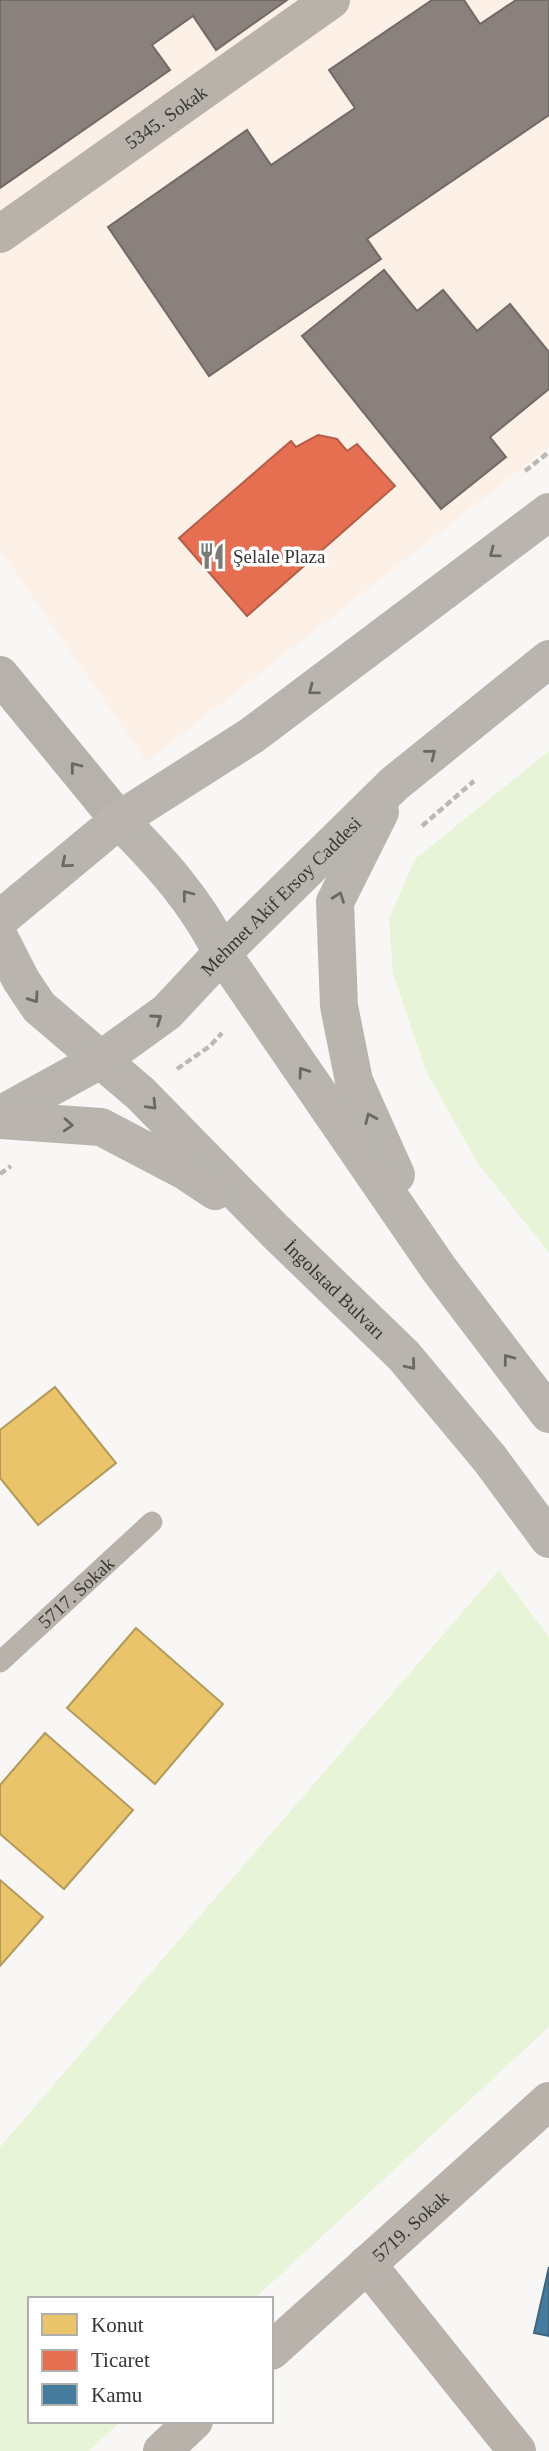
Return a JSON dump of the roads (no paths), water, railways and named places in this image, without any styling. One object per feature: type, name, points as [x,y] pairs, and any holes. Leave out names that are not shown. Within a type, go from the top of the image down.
[{"type":"main road","points":[[0,919],[119,820],[251,736],[549,512]]},
{"type":"main road","name":"Mehmet Akif Ersoy Caddesi","points":[[0,1115],[102,1059],[167,1012],[222,953],[394,784],[549,659]]},
{"type":"main road","points":[[0,675],[119,820],[163,863],[197,907],[222,953],[439,1269],[549,1414]]},
{"type":"main road","points":[[394,784],[335,902],[339,1006],[354,1081],[439,1269]]},
{"type":"main road","name":"İngolstad Bulvarı","points":[[0,939],[39,1007],[141,1094],[275,1231],[404,1356],[490,1459],[549,1539]]},
{"type":"main road","points":[[0,1120],[101,1127],[185,1171],[275,1231]]},
{"type":"street","name":"5345. Sokak","points":[[0,234],[331,0]]},
{"type":"street","name":"5719. Sokak","points":[[273,2349],[549,2101]]},
{"type":"street","points":[[367,2264],[517,2451]]},
{"type":"street","points":[[162,2451],[192,2423]]},
{"type":"lane","name":"5717. Sokak","points":[[0,1662],[152,1522]]},
{"type":"place","name":"Şelale Plaza","points":[[212,556]]}]
